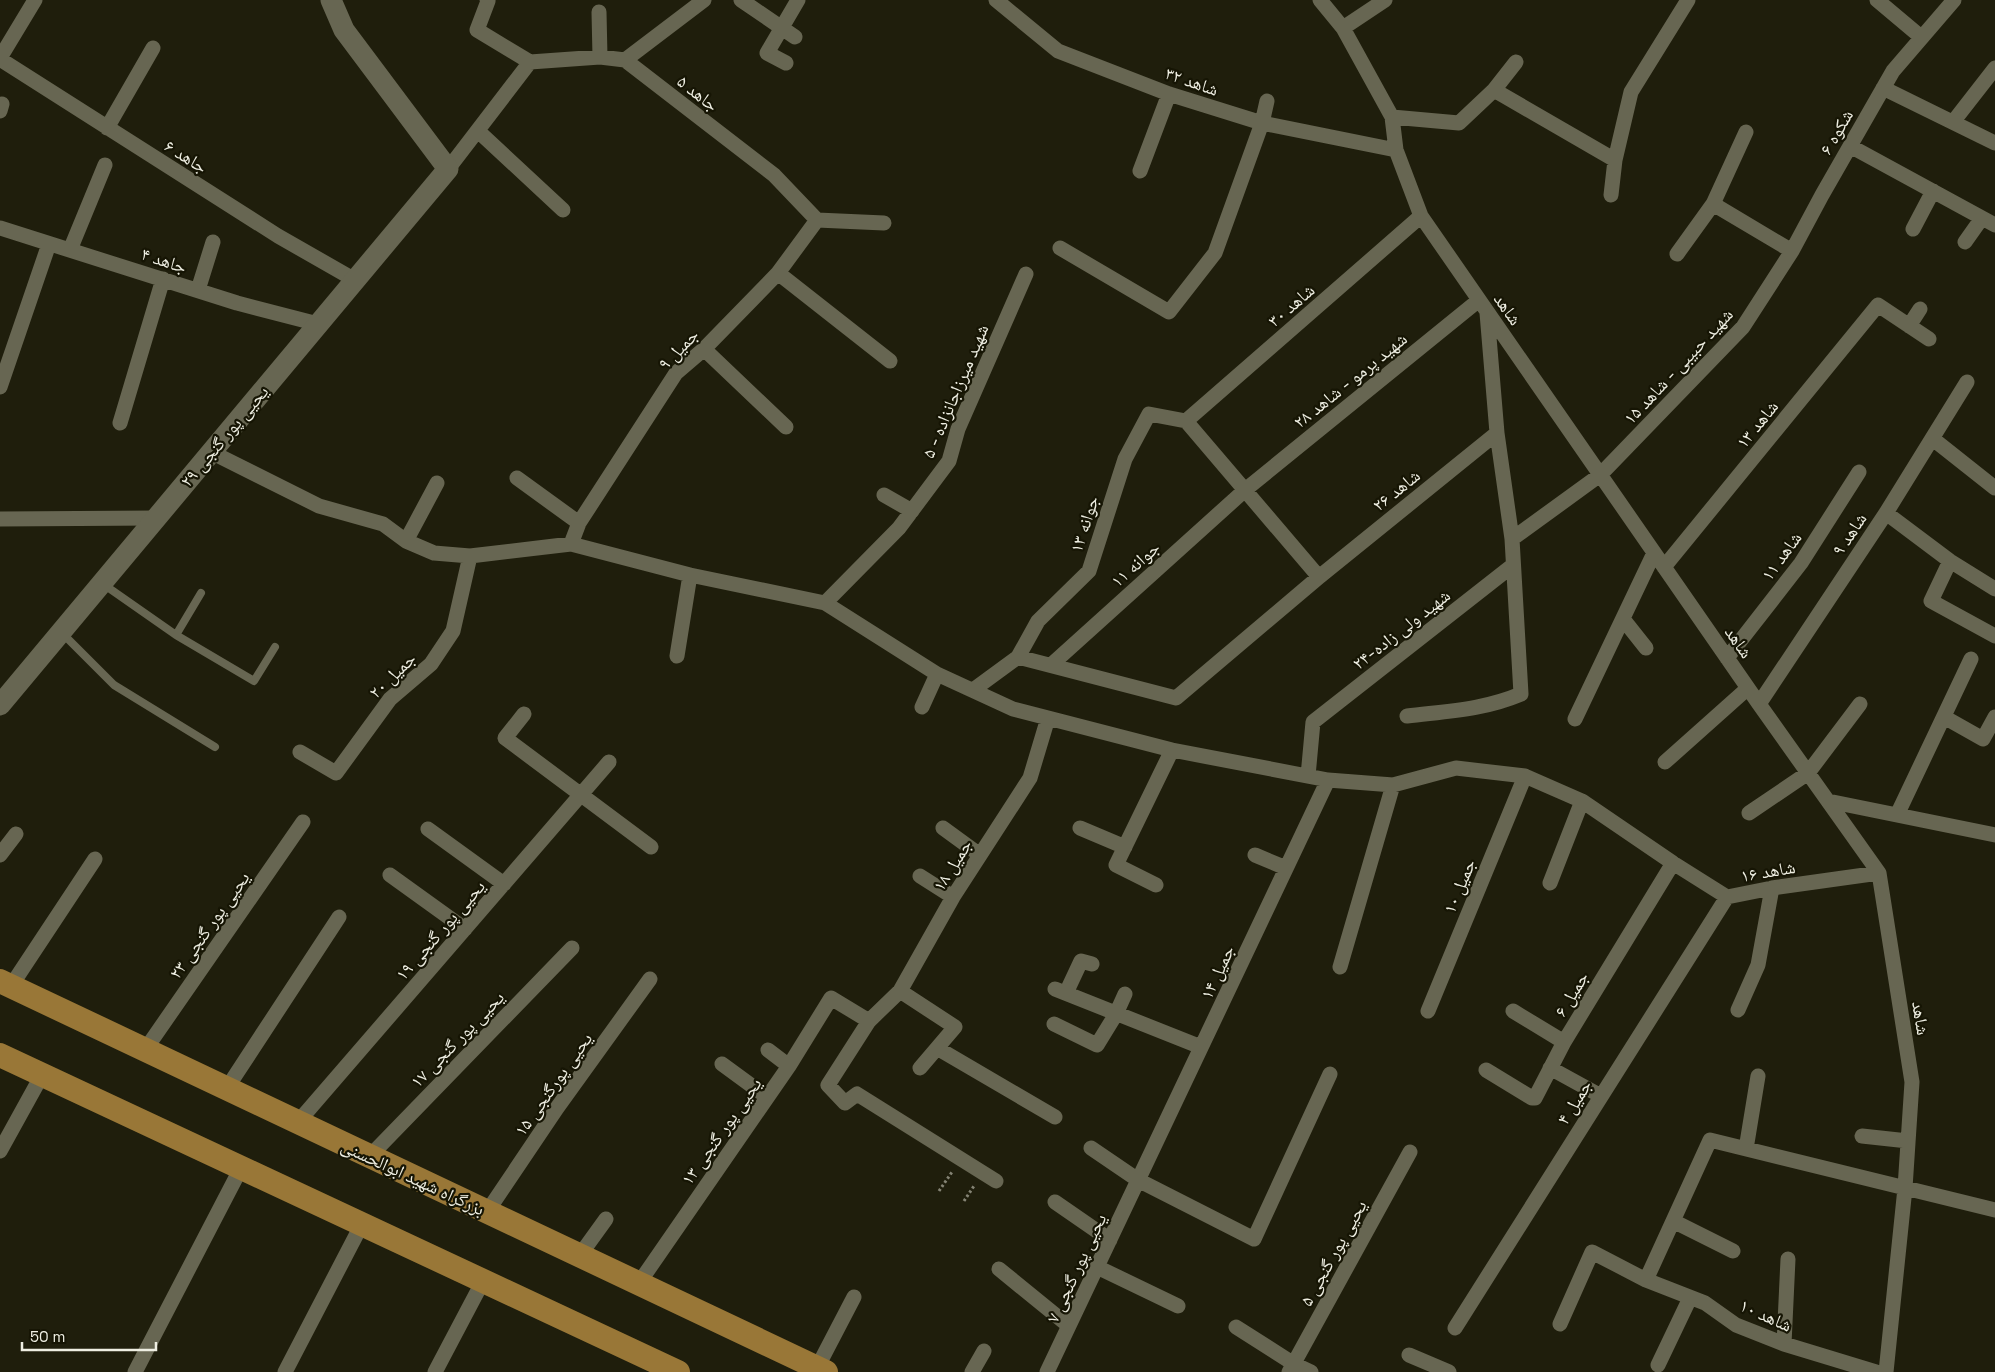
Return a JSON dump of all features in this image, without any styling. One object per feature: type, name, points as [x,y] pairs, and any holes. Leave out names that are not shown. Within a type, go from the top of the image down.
[{"type":"main road","points":[[331,0],[344,30],[448,169]]},
{"type":"main road","name":"یحیی پور گنجی ۲۹","points":[[0,704],[448,169]]},
{"type":"main road","name":"بزرگراه شهید ابوالحسنی","points":[[6,984],[822,1370]]},
{"type":"main road","points":[[0,1055],[678,1372]]},
{"type":"street","points":[[0,59],[35,0]]},
{"type":"street","points":[[487,0],[477,30],[530,62],[600,58],[625,60],[704,0]]},
{"type":"street","points":[[741,0],[789,32]]},
{"type":"street","points":[[786,63],[767,53],[789,32],[798,0]]},
{"type":"street","name":"شاهد ۳۲","points":[[996,0],[1058,51],[1169,94],[1262,123],[1396,150]]},
{"type":"street","name":"شاهد","points":[[1320,0],[1343,28],[1392,117],[1396,150],[1421,216],[1759,704],[1879,873],[1912,1082],[1905,1188],[1886,1372]]},
{"type":"street","points":[[1343,28],[1385,0]]},
{"type":"street","points":[[1611,195],[1615,160],[1631,92],[1688,0]]},
{"type":"street","points":[[1877,0],[1921,37]]},
{"type":"street","name":"شکوه ۶","points":[[1792,251],[1893,71],[1954,0]]},
{"type":"street","points":[[599,12],[600,58]]},
{"type":"street","points":[[107,128],[153,48]]},
{"type":"street","name":"جاهد ۶","points":[[0,59],[278,236],[355,280]]},
{"type":"street","name":"جاهد ۵","points":[[625,60],[774,175],[818,220]]},
{"type":"street","points":[[448,169],[530,62]]},
{"type":"street","points":[[1392,117],[1459,123],[1494,90],[1516,62]]},
{"type":"street","points":[[1953,122],[1995,68]]},
{"type":"street","points":[[1883,88],[1995,143]]},
{"type":"street","points":[[1494,90],[1615,160]]},
{"type":"street","points":[[1140,171],[1169,94]]},
{"type":"street","points":[[1060,248],[1169,312],[1215,253],[1262,123],[1267,101]]},
{"type":"street","points":[[478,131],[563,210]]},
{"type":"street","points":[[1677,254],[1713,204],[1746,132]]},
{"type":"street","points":[[1850,146],[1988,221],[1965,242]]},
{"type":"street","points":[[70,250],[105,165]]},
{"type":"street","points":[[1913,229],[1933,191]]},
{"type":"street","points":[[1713,204],[1792,251]]},
{"type":"street","name":"شاهد ۳۰","points":[[1186,421],[1421,216]]},
{"type":"street","points":[[818,220],[884,223]]},
{"type":"street","name":"جمیل ۹","points":[[571,544],[579,523],[676,373],[704,349],[778,273],[818,220]]},
{"type":"street","name":"جاهد ۴","points":[[0,228],[198,290],[318,324]]},
{"type":"street","points":[[198,290],[213,242]]},
{"type":"street","points":[[0,387],[49,244]]},
{"type":"street","name":"شهید حبیبی - شاهد ۱۵","points":[[1512,539],[1600,475],[1743,327],[1792,251]]},
{"type":"street","points":[[778,273],[890,361]]},
{"type":"street","name":"شهید میرزاجانزاده - ۵","points":[[825,603],[899,528],[950,461],[958,429],[1026,274]]},
{"type":"street","points":[[120,423],[163,279]]},
{"type":"street","points":[[1407,716],[1472,709],[1500,703],[1521,694],[1512,566],[1512,539],[1496,433],[1482,305]]},
{"type":"street","name":"شهید پرمو - شاهد ۲۸","points":[[1245,490],[1482,305]]},
{"type":"street","name":"شاهد ۱۳","points":[[1664,567],[1878,305],[1909,326]]},
{"type":"street","points":[[1920,308],[1909,326],[1929,339]]},
{"type":"street","points":[[704,349],[786,427]]},
{"type":"street","name":"شاهد ۹","points":[[1759,704],[1886,513],[1933,439],[1966,382]]},
{"type":"street","name":"جوانه ۱۳","points":[[1018,657],[1038,622],[1089,570],[1125,459],[1149,414],[1186,421]]},
{"type":"street","points":[[1186,421],[1319,577]]},
{"type":"street","name":"شاهد ۲۶","points":[[1051,666],[1176,698],[1319,577],[1496,433]]},
{"type":"street","points":[[1933,439],[1995,488]]},
{"type":"street","points":[[211,452],[319,506],[383,524],[406,541],[434,553],[470,556],[571,544],[690,575],[825,603]]},
{"type":"street","name":"شاهد ۱۱","points":[[1728,658],[1801,564],[1859,472]]},
{"type":"street","points":[[517,478],[579,523]]},
{"type":"street","points":[[406,541],[437,483]]},
{"type":"street","name":"جوانه ۱۱","points":[[1051,666],[1245,490]]},
{"type":"street","points":[[884,495],[912,511]]},
{"type":"street","points":[[1886,513],[1950,561],[1995,589]]},
{"type":"street","points":[[0,519],[156,518]]},
{"type":"street","points":[[1575,720],[1654,553]]},
{"type":"street","name":"جمیل ۲۰","points":[[300,752],[336,773],[390,699],[431,664],[453,631],[470,556]]},
{"type":"street","points":[[1950,561],[1931,601],[1995,636]]},
{"type":"street","name":"شهید ولی زاده-۲۴","points":[[1308,776],[1314,722],[1512,566]]},
{"type":"street","points":[[677,656],[690,575]]},
{"type":"street","name":"شاهد ۱۶","points":[[825,603],[937,674],[1013,709],[1172,750],[1328,780],[1393,785],[1456,768],[1525,776],[1582,801],[1727,897],[1772,888],[1879,873]]},
{"type":"street","points":[[1623,619],[1646,648]]},
{"type":"street","points":[[973,690],[1018,657],[1051,666]]},
{"type":"street","points":[[1897,815],[1972,660]]},
{"type":"street","points":[[922,707],[937,674]]},
{"type":"street","points":[[1665,762],[1748,688]]},
{"type":"street","points":[[1749,813],[1808,773],[1860,704]]},
{"type":"street","points":[[524,714],[505,738],[651,847]]},
{"type":"street","points":[[1944,717],[1983,739],[1995,717]]},
{"type":"street","name":"جمیل ۱۸","points":[[961,1160],[857,1094],[845,1103],[828,1085],[869,1021],[900,991],[953,897],[1030,778],[1048,718]]},
{"type":"street","points":[[1156,885],[1116,866],[1172,750]]},
{"type":"street","name":"یحیی پور گنجی ۱۹","points":[[298,1122],[609,762]]},
{"type":"street","name":"جمیل ۱۰","points":[[1428,1011],[1525,776]]},
{"type":"street","name":"جمیل ۱۴","points":[[1138,1180],[1328,780]]},
{"type":"street","points":[[1340,968],[1393,785]]},
{"type":"street","points":[[1550,883],[1582,801]]},
{"type":"street","points":[[1828,801],[1995,836]]},
{"type":"street","name":"یحیی پور گنجی ۲۳","points":[[145,1050],[303,822]]},
{"type":"street","points":[[943,828],[980,855]]},
{"type":"street","points":[[1080,828],[1125,847]]},
{"type":"street","points":[[428,829],[504,884]]},
{"type":"street","points":[[0,856],[16,834]]},
{"type":"street","points":[[1255,855],[1286,868]]},
{"type":"street","points":[[6,984],[95,859]]},
{"type":"street","name":"جمیل ۶","points":[[1486,1070],[1535,1098],[1564,1042],[1673,863]]},
{"type":"street","points":[[390,875],[465,929]]},
{"type":"street","points":[[920,876],[953,897]]},
{"type":"street","points":[[1738,1010],[1758,965],[1772,888]]},
{"type":"street","name":"جمیل ۴","points":[[1455,1328],[1727,897]]},
{"type":"street","points":[[227,1088],[339,917]]},
{"type":"street","name":"یحیی پور گنجی ۱۷","points":[[370,1156],[572,948]]},
{"type":"street","points":[[1092,964],[1081,961],[1061,991],[1201,1047]]},
{"type":"street","name":"یحیی پورگنجی ۱۵","points":[[487,1212],[557,1108],[650,979]]},
{"type":"street","points":[[900,991],[955,1027],[920,1068]]},
{"type":"street","points":[[1054,1024],[1097,1045],[1116,1014],[1125,994]]},
{"type":"street","name":"یحیی پور گنجی ۱۳","points":[[639,1283],[789,1066],[831,998],[869,1021]]},
{"type":"street","points":[[1513,1012],[1564,1042]]},
{"type":"street","points":[[937,1048],[1055,1116]]},
{"type":"street","points":[[768,1050],[789,1066]]},
{"type":"street","points":[[722,1064],[767,1097]]},
{"type":"street","points":[[1550,1068],[1601,1096]]},
{"type":"street","points":[[1091,1148],[1138,1180],[1254,1240],[1330,1074]]},
{"type":"street","points":[[0,1151],[42,1075]]},
{"type":"street","points":[[1746,1149],[1758,1076]]},
{"type":"street","points":[[1862,1136],[1908,1141]]},
{"type":"street","points":[[1646,1280],[1710,1140],[1995,1210]]},
{"type":"street","name":"یحیی پور گنجی ۵","points":[[1292,1368],[1410,1152]]},
{"type":"street","points":[[961,1160],[996,1181]]},
{"type":"street","points":[[135,1372],[241,1168]]},
{"type":"street","name":"یحیی پور گنجی ۷","points":[[1047,1372],[1138,1180]]},
{"type":"street","points":[[1055,1202],[1110,1240]]},
{"type":"street","points":[[580,1256],[606,1219]]},
{"type":"street","points":[[1673,1222],[1733,1251]]},
{"type":"street","points":[[284,1372],[362,1224]]},
{"type":"street","name":"شاهد ۱۰","points":[[1560,1324],[1592,1252],[1646,1280],[1705,1303],[1736,1325],[1784,1344],[1876,1372]]},
{"type":"street","points":[[1784,1344],[1788,1259]]},
{"type":"street","points":[[1097,1267],[1178,1306]]},
{"type":"street","points":[[999,1269],[1069,1326]]},
{"type":"street","points":[[435,1372],[484,1281]]},
{"type":"street","points":[[822,1370],[854,1297]]},
{"type":"street","points":[[1658,1364],[1690,1298]]},
{"type":"street","points":[[1236,1327],[1292,1368],[1311,1372]]},
{"type":"street","points":[[972,1372],[984,1351]]},
{"type":"street","points":[[1409,1356],[1449,1372]]},
{"type":"lane","points":[[102,583],[176,635],[254,681],[275,647]]},
{"type":"lane","points":[[176,635],[201,593]]},
{"type":"lane","points":[[61,632],[114,685],[216,747]]},
{"type":"path","points":[[939,1191],[961,1160]]}]
